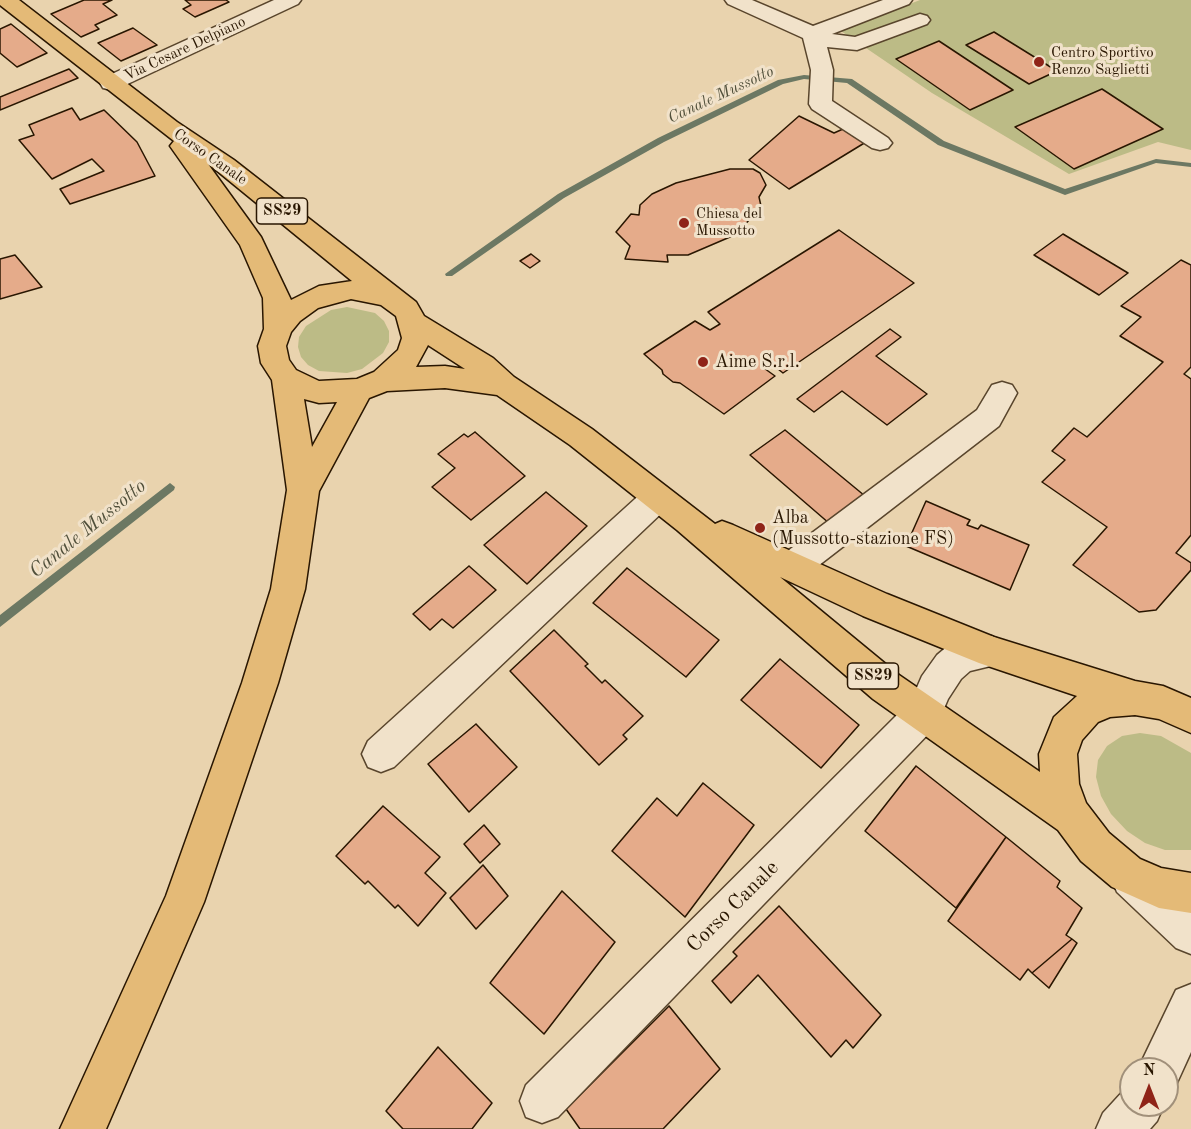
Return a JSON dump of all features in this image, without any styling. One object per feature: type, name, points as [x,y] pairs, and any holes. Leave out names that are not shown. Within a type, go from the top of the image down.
[{"type":"main road","name":"Corso Canale","points":[[6,0],[169,127],[225,165],[392,298]]},
{"type":"main road","name":"Corso Canale","points":[[169,127],[252,243],[277,298],[278,329]]},
{"type":"main road","points":[[362,291],[392,298],[406,309],[414,323],[416,338],[411,354],[400,368],[372,385],[319,392],[301,387],[286,378],[275,363],[272,346],[278,329],[290,314],[308,301],[329,293],[362,291]]},
{"type":"main road","name":"Corso Canale","points":[[414,323],[483,366],[504,385],[581,437],[688,520],[886,687],[1071,816]]},
{"type":"main road","name":"Corso Canale","points":[[372,385],[445,377],[504,385]]},
{"type":"main road","points":[[83,1129],[184,902],[256,694],[288,589],[303,490],[286,378]]},
{"type":"main road","points":[[303,490],[372,385]]},
{"type":"main road","name":"Corso Canale","points":[[688,520],[875,605],[991,652],[1135,698]]},
{"type":"main road","points":[[1191,715],[1163,703],[1135,698],[1108,700],[1085,710],[1067,729],[1058,754],[1060,784],[1071,816],[1095,847],[1126,873],[1159,888],[1191,893]]},
{"type":"street","name":"Via Cesare Delpiano","points":[[111,83],[291,0]]},
{"type":"street","points":[[735,0],[832,42],[858,44],[920,20]]},
{"type":"street","points":[[813,34],[902,0]]},
{"type":"street","points":[[813,34],[821,79],[820,104],[880,143]]},
{"type":"street","points":[[793,566],[988,418],[1002,393]]},
{"type":"street","points":[[381,754],[657,498]]},
{"type":"street","name":"Corso Canale","points":[[543,1101],[924,713],[935,688],[950,667],[961,656],[991,652]]},
{"type":"street","points":[[1126,873],[1191,933]]},
{"type":"street","points":[[1166,1057],[1191,1005]]},
{"type":"street","points":[[1119,1129],[1130,1117]]},
{"type":"shaded area","name":"Centro Sportivo Renzo Saglietti","points":[[920,0],[1191,0],[1191,150],[1158,142],[1069,174],[932,93],[841,31]]},
{"type":"shaded area","points":[[347,307],[375,313],[384,321],[389,331],[389,342],[383,353],[362,369],[347,373],[319,371],[308,365],[301,357],[298,347],[299,337],[306,326],[331,310]]},
{"type":"shaded area","points":[[1140,733],[1161,736],[1191,753],[1191,850],[1165,850],[1145,843],[1127,831],[1111,814],[1101,796],[1096,777],[1098,760],[1107,746],[1122,736]]},
{"type":"building","points":[[84,0],[112,0],[103,4],[117,15],[95,25],[99,29],[81,37],[51,14]]},
{"type":"building","points":[[185,0],[226,0],[229,2],[195,17],[183,9],[191,5]]},
{"type":"building","points":[[11,24],[47,53],[17,67],[0,53],[0,29]]},
{"type":"building","points":[[133,28],[157,45],[121,61],[98,43]]},
{"type":"building","points":[[994,32],[1057,71],[1029,84],[966,45]]},
{"type":"building","points":[[939,41],[1013,90],[970,110],[896,59]]},
{"type":"building","points":[[69,69],[78,78],[0,110],[0,97]]},
{"type":"building","points":[[1102,89],[1163,129],[1074,169],[1015,127]]},
{"type":"building","points":[[72,108],[80,120],[104,110],[137,142],[155,176],[70,204],[60,189],[104,171],[92,159],[52,179],[19,140],[34,135],[29,125]]},
{"type":"building","points":[[799,116],[834,133],[843,129],[866,142],[789,189],[749,160]]},
{"type":"building","name":"Chiesa del Mussotto","points":[[730,169],[753,169],[760,173],[766,185],[759,197],[761,206],[737,234],[688,255],[667,255],[668,262],[625,259],[630,246],[616,232],[631,214],[639,215],[640,205],[652,194],[676,183]]},
{"type":"building","points":[[839,230],[914,283],[783,373],[768,361],[761,366],[775,376],[724,414],[680,383],[673,382],[644,354],[695,321],[710,330],[720,324],[708,312]]},
{"type":"building","points":[[1063,234],[1128,273],[1099,295],[1034,255]]},
{"type":"building","points":[[531,254],[540,261],[530,268],[520,261]]},
{"type":"building","points":[[15,255],[42,287],[0,299],[0,259]]},
{"type":"building","points":[[1181,260],[1191,265],[1191,367],[1184,374],[1191,379],[1191,535],[1176,553],[1191,563],[1191,570],[1156,610],[1139,612],[1073,565],[1107,527],[1042,482],[1065,460],[1052,451],[1074,428],[1087,437],[1163,362],[1120,336],[1141,317],[1121,306]]},
{"type":"building","points":[[890,329],[901,337],[876,356],[927,394],[887,425],[842,391],[814,412],[797,399]]},
{"type":"building","points":[[785,430],[865,496],[830,524],[750,455]]},
{"type":"building","points":[[475,432],[525,476],[471,520],[432,487],[455,468],[438,454],[464,434],[468,437]]},
{"type":"building","points":[[546,492],[587,526],[527,584],[484,545]]},
{"type":"building","points":[[926,501],[970,520],[967,525],[978,529],[981,525],[1029,545],[1010,590],[906,546]]},
{"type":"building","points":[[469,566],[496,590],[453,628],[442,619],[430,630],[413,614]]},
{"type":"building","points":[[627,568],[719,640],[686,677],[593,603]]},
{"type":"building","points":[[554,630],[588,664],[585,666],[602,683],[605,680],[643,716],[623,735],[627,739],[599,765],[510,671]]},
{"type":"building","points":[[780,659],[859,725],[821,768],[741,700]]},
{"type":"building","points":[[476,724],[517,767],[469,812],[428,764]]},
{"type":"building","points":[[916,766],[1006,837],[956,908],[865,831]]},
{"type":"building","points":[[703,783],[754,825],[685,917],[612,851],[657,798],[677,816]]},
{"type":"building","points":[[383,806],[440,857],[425,873],[446,893],[418,926],[398,905],[395,908],[368,881],[365,884],[336,856]]},
{"type":"building","points":[[484,825],[500,844],[480,863],[464,844]]},
{"type":"building","points":[[1006,837],[1060,881],[1057,887],[1082,908],[1066,935],[1072,939],[1032,973],[1028,969],[1020,980],[948,921]]},
{"type":"building","points":[[483,865],[508,896],[476,929],[450,898]]},
{"type":"building","points":[[562,891],[615,942],[544,1034],[490,983]]},
{"type":"building","points":[[779,906],[881,1015],[853,1048],[846,1040],[831,1057],[758,975],[731,1003],[712,981],[737,956],[733,952]]},
{"type":"building","points":[[1072,939],[1077,943],[1049,988],[1032,973]]},
{"type":"building","points":[[669,1006],[720,1069],[663,1129],[580,1129],[566,1109]]},
{"type":"building","points":[[438,1047],[492,1103],[472,1129],[403,1129],[386,1111]]},
{"type":"waterway","name":"Canale Mussotto","points":[[449,274],[561,196],[661,140],[781,82],[804,77],[849,81],[941,143],[1065,192],[1156,161],[1191,165]]},
{"type":"waterway","name":"Canale Mussotto","points":[[0,622],[170,487]]},
{"type":"place","name":"Centro Sportivo Renzo Saglietti","points":[[1039,62]]},
{"type":"place","name":"Chiesa del Mussotto","points":[[684,223]]},
{"type":"place","name":"Aime S.r.l.","points":[[703,362]]},
{"type":"place","name":"Alba (Mussotto-stazione FS)","points":[[760,528]]}]
